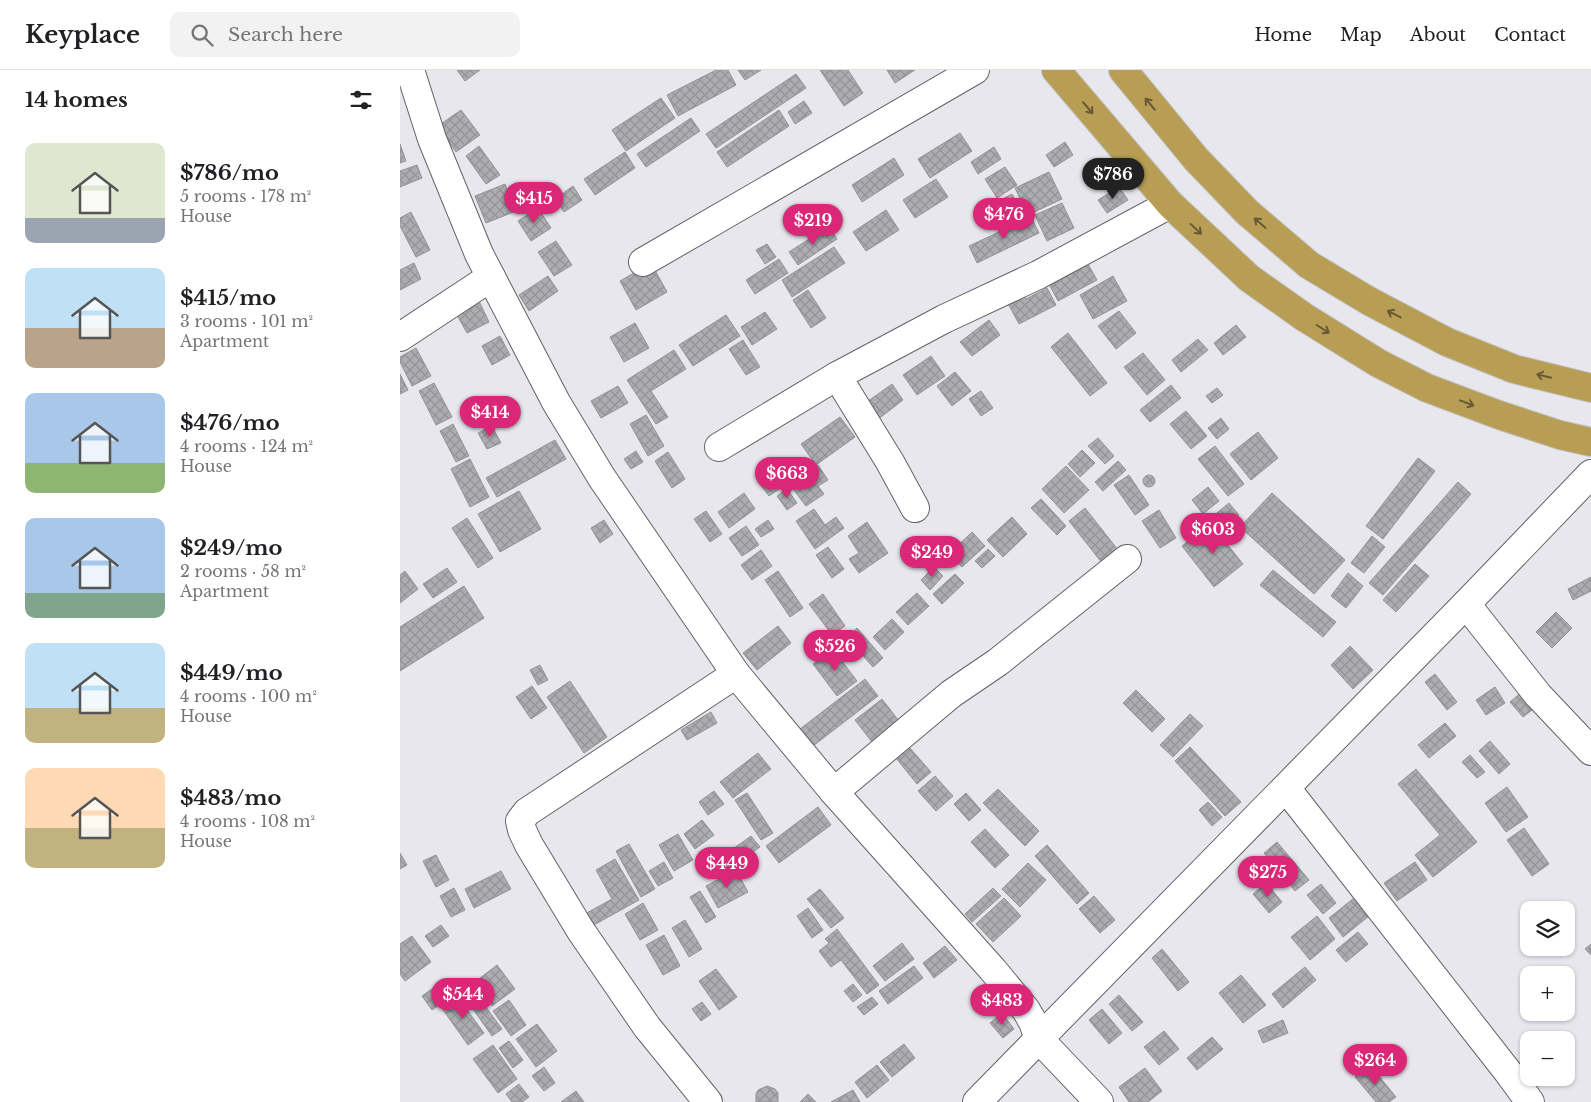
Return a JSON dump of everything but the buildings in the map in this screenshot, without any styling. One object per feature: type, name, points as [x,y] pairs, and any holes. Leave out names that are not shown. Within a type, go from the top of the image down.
[{"type":"highway","points":[[1056,70],[1170,204],[1249,278],[1304,317],[1378,363],[1427,388],[1499,415],[1560,435],[1591,442]]},
{"type":"highway","points":[[1123,70],[1208,172],[1247,212],[1310,265],[1368,301],[1447,342],[1514,369],[1591,388]]},
{"type":"street","points":[[410,70],[432,139],[479,254],[556,402],[602,478],[736,674],[834,792],[1004,984],[1033,1022],[1039,1039],[1100,1102]]},
{"type":"street","points":[[643,262],[974,70]]},
{"type":"street","points":[[719,447],[837,376],[944,319],[1038,276],[1170,204]]},
{"type":"street","points":[[400,337],[491,277]]},
{"type":"street","points":[[837,376],[890,462],[915,508]]},
{"type":"street","points":[[977,1102],[1466,604],[1591,474]]},
{"type":"street","points":[[834,792],[951,694],[998,662],[1127,560]]},
{"type":"street","points":[[1466,604],[1538,695],[1591,751]]},
{"type":"street","points":[[708,1102],[647,1027],[581,931],[529,845],[520,821],[527,812],[736,674]]},
{"type":"street","points":[[1286,788],[1530,1102]]}]
